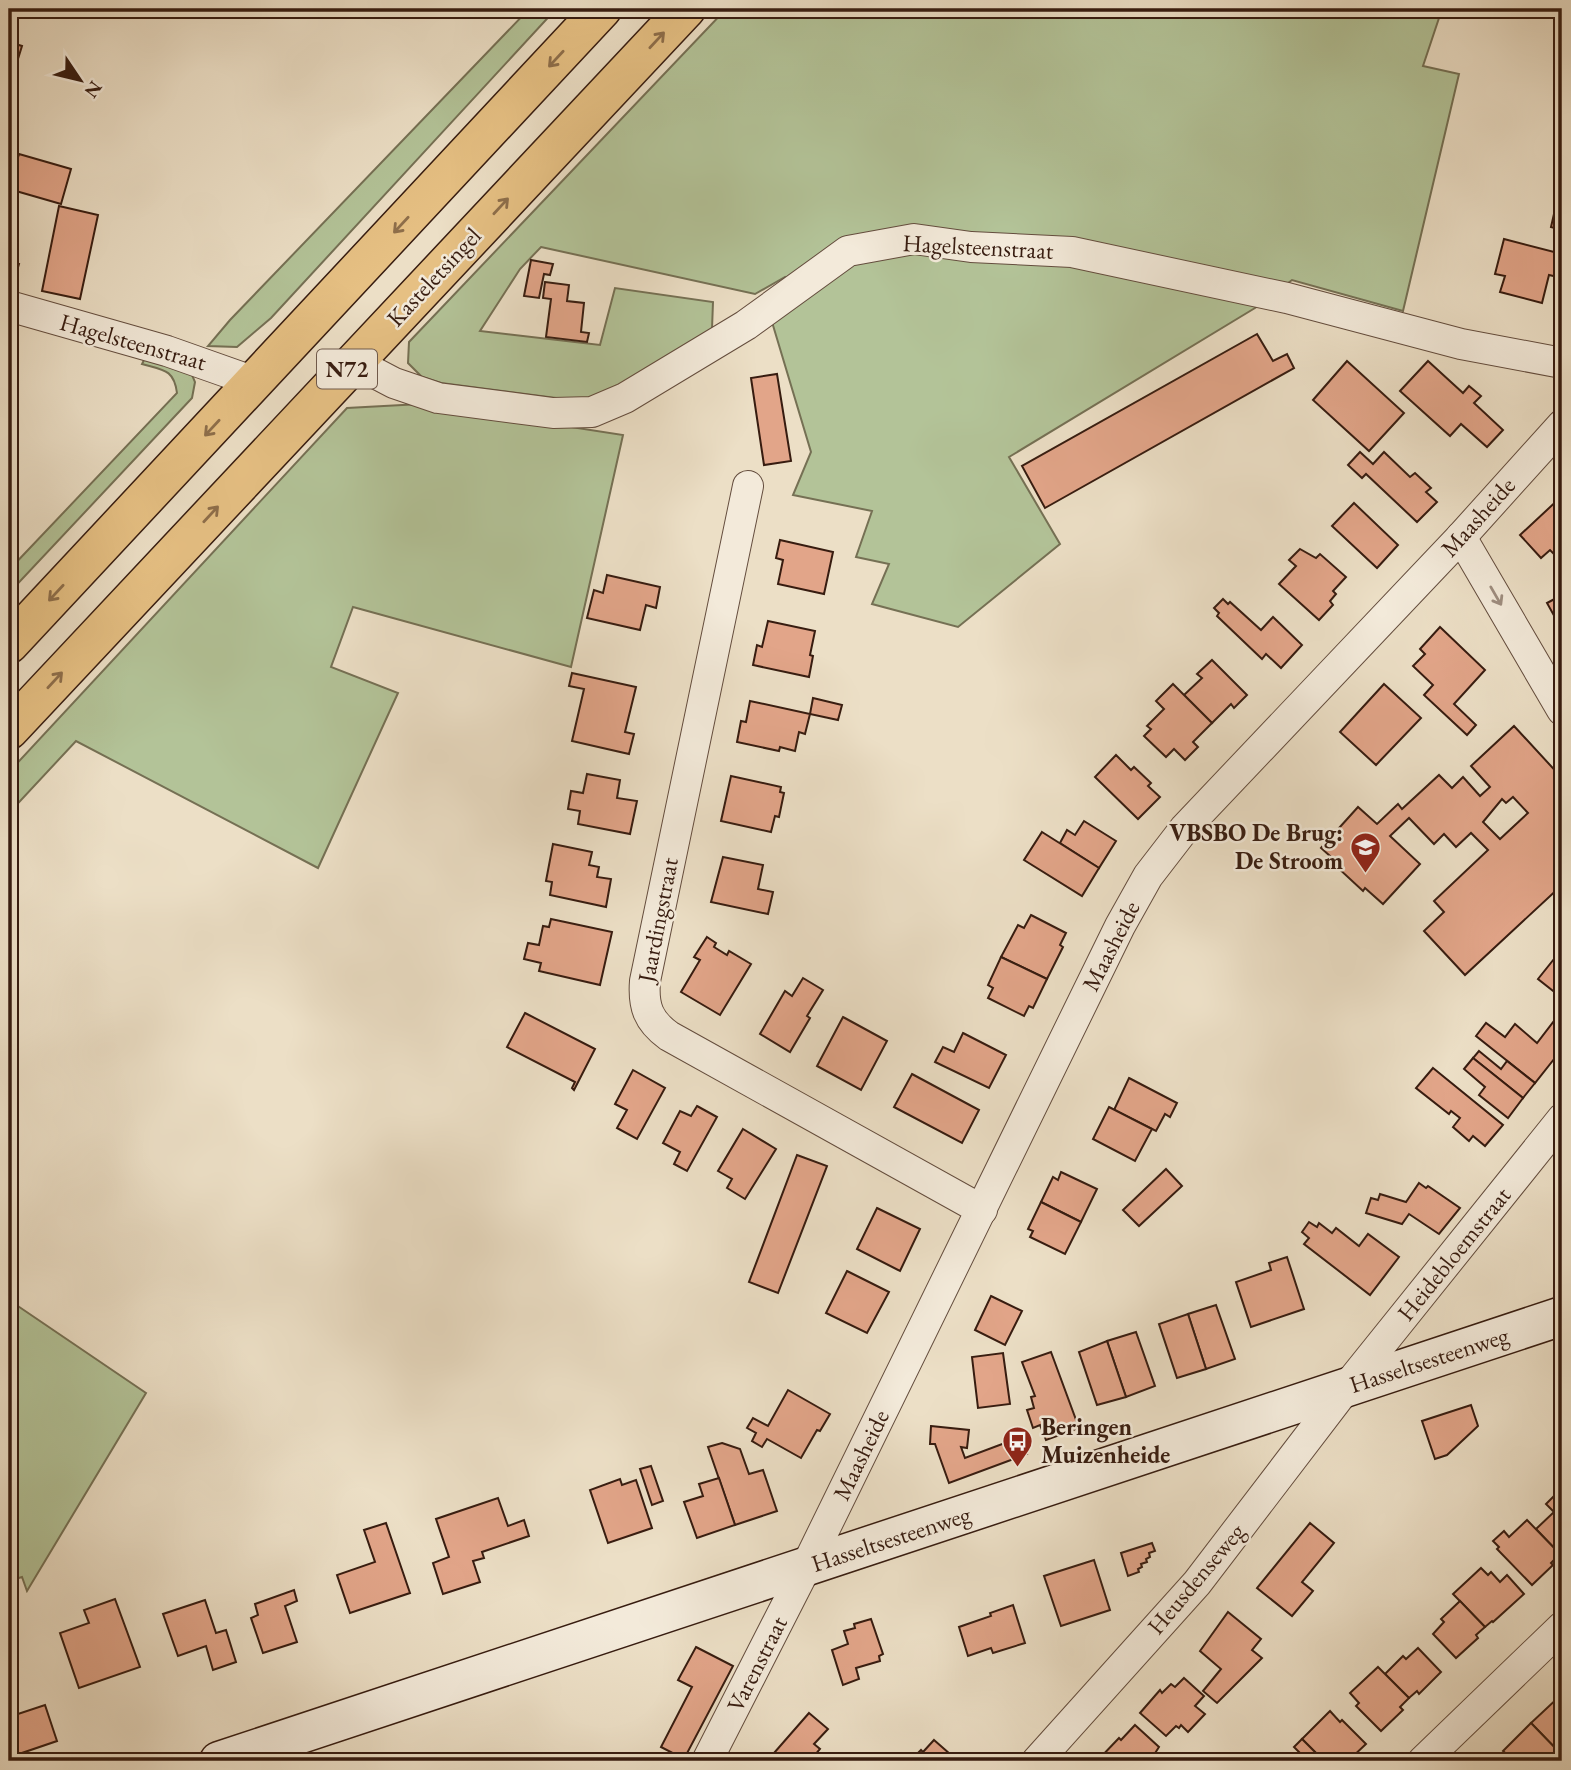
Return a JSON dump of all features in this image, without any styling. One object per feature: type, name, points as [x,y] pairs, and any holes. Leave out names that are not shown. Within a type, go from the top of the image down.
[{"type":"main road","name":"N72","points":[[9,644],[602,9]]},
{"type":"main road","name":"Kasteletsingel","points":[[9,730],[686,9]]},
{"type":"street","name":"Hagelsteenstraat","points":[[354,362],[394,383],[438,397],[552,413],[592,412],[625,398],[746,325],[848,251],[914,239],[971,247],[1072,252],[1287,298],[1461,344],[1562,363]]},
{"type":"street","name":"Hagelsteenstraat","points":[[9,306],[167,351],[256,382]]},
{"type":"street","name":"Maasheide","points":[[806,1567],[1147,876],[1185,828],[1461,537],[1562,425]]},
{"type":"street","name":"Jaardingstraat","points":[[748,486],[645,981],[643,999],[646,1010],[651,1021],[669,1036],[982,1210]]},
{"type":"street","points":[[1461,537],[1562,710]]},
{"type":"street","name":"Heidebloemstraat","points":[[1346,1388],[1562,1119]]},
{"type":"street","name":"Hasseltsesteenweg","points":[[219,1761],[1562,1316]]},
{"type":"street","name":"Heusdenseweg","points":[[1037,1761],[1197,1583],[1346,1388]]},
{"type":"street","name":"Varenstraat","points":[[707,1761],[806,1567]]},
{"type":"street","points":[[1423,1761],[1562,1627]]},
{"type":"green space","points":[[529,9],[556,9],[271,318],[237,347],[208,346],[230,320]]},
{"type":"green space","points":[[726,9],[1442,9],[1423,66],[1459,74],[1403,311],[1292,280],[1255,308],[1009,457],[1060,544],[958,627],[872,604],[889,564],[856,557],[872,511],[793,495],[811,452],[772,322],[633,408],[441,383],[422,377],[408,363],[409,342]],"holes":[[[541,247],[755,294],[785,277],[799,295],[712,329],[713,302],[615,288],[600,345],[480,331],[520,269]]]},
{"type":"green space","points":[[148,352],[190,370],[195,382],[192,398],[9,593],[9,570],[177,393],[170,375],[162,369],[142,364]]},
{"type":"green space","points":[[421,404],[623,435],[571,667],[353,607],[331,667],[398,693],[318,868],[76,741],[9,813],[9,772],[347,408]]},
{"type":"green space","points":[[9,1300],[146,1393],[27,1591],[22,1577],[9,1581]]},
{"type":"building","points":[[9,42],[22,46],[9,88]]},
{"type":"building","points":[[19,154],[71,169],[61,204],[9,189]]},
{"type":"building","points":[[1562,179],[1562,230],[1551,227]]},
{"type":"building","points":[[59,206],[98,215],[80,299],[42,291]]},
{"type":"building","points":[[1504,239],[1562,254],[1562,278],[1549,275],[1542,303],[1500,292],[1505,276],[1495,274]]},
{"type":"building","points":[[531,260],[553,264],[550,275],[544,274],[539,298],[524,296]]},
{"type":"building","points":[[9,261],[19,264],[11,291],[9,291]]},
{"type":"building","points":[[545,282],[569,285],[567,301],[584,303],[581,332],[589,333],[587,342],[546,337],[551,299],[543,298]]},
{"type":"building","points":[[1257,334],[1273,361],[1287,354],[1294,368],[1045,508],[1022,466]]},
{"type":"building","points":[[1347,361],[1404,413],[1369,451],[1313,400]]},
{"type":"building","points":[[1428,361],[1463,393],[1469,386],[1481,396],[1474,403],[1503,430],[1487,447],[1461,424],[1450,436],[1400,391]]},
{"type":"building","points":[[777,374],[791,461],[764,465],[751,378]]},
{"type":"building","points":[[1360,452],[1373,464],[1384,452],[1410,477],[1415,473],[1431,488],[1426,492],[1437,502],[1417,522],[1366,474],[1362,478],[1348,465]]},
{"type":"building","points":[[1562,496],[1562,560],[1550,550],[1541,558],[1520,535]]},
{"type":"building","points":[[1354,503],[1398,545],[1377,568],[1332,526]]},
{"type":"building","points":[[780,540],[833,552],[824,594],[778,584],[783,560],[776,558]]},
{"type":"building","points":[[1300,549],[1316,558],[1320,554],[1346,577],[1333,591],[1336,594],[1330,601],[1333,605],[1319,620],[1279,584],[1296,566],[1289,560]]},
{"type":"building","points":[[607,575],[660,587],[656,608],[646,605],[640,630],[587,618],[594,590],[603,593]]},
{"type":"building","points":[[1562,595],[1562,630],[1547,603]]},
{"type":"building","points":[[1223,599],[1228,604],[1230,602],[1261,630],[1273,617],[1302,645],[1281,668],[1266,654],[1262,659],[1217,616],[1219,613],[1214,608]]},
{"type":"building","points":[[768,621],[815,631],[809,677],[753,665],[757,645],[762,647]]},
{"type":"building","points":[[1440,627],[1485,670],[1454,704],[1476,725],[1467,735],[1424,695],[1433,685],[1413,666],[1425,654],[1420,649]]},
{"type":"building","points":[[1212,660],[1247,695],[1234,708],[1231,704],[1212,723],[1184,695],[1202,678],[1197,674]]},
{"type":"building","points":[[572,673],[636,687],[625,732],[634,734],[629,754],[572,741],[584,689],[569,686]]},
{"type":"building","points":[[1173,684],[1212,723],[1193,742],[1198,747],[1185,760],[1174,749],[1166,757],[1144,736],[1151,729],[1147,726],[1164,709],[1156,701]]},
{"type":"building","points":[[1384,684],[1421,718],[1376,765],[1340,732]]},
{"type":"building","points":[[813,698],[842,705],[838,720],[810,714]]},
{"type":"building","points":[[750,701],[810,714],[805,734],[799,732],[795,751],[780,747],[779,751],[737,742],[741,721],[746,722]]},
{"type":"building","points":[[1514,726],[1562,778],[1562,783],[1557,788],[1562,794],[1562,885],[1465,975],[1424,931],[1444,912],[1434,901],[1488,850],[1471,833],[1456,847],[1444,834],[1434,844],[1409,818],[1390,836],[1420,864],[1383,904],[1365,888],[1363,891],[1321,848],[1358,807],[1377,824],[1398,804],[1402,809],[1439,775],[1452,788],[1463,777],[1480,796],[1490,787],[1471,766]],"holes":[[[1513,797],[1528,813],[1500,839],[1483,822],[1502,799],[1506,803]]]},
{"type":"building","points":[[1116,755],[1131,770],[1134,767],[1151,783],[1148,786],[1160,797],[1138,819],[1095,777]]},
{"type":"building","points":[[587,774],[620,780],[617,798],[637,801],[630,834],[578,824],[580,811],[568,809],[571,791],[583,793]]},
{"type":"building","points":[[731,776],[781,787],[780,792],[784,793],[779,817],[775,816],[771,832],[721,821]]},
{"type":"building","points":[[1084,821],[1116,841],[1099,868],[1060,843],[1067,830],[1075,835]]},
{"type":"building","points":[[1042,832],[1099,868],[1082,896],[1024,860]]},
{"type":"building","points":[[553,844],[592,852],[589,865],[599,867],[597,877],[611,879],[606,907],[550,895],[552,882],[546,881]]},
{"type":"building","points":[[723,857],[763,865],[758,889],[773,892],[768,914],[711,902]]},
{"type":"building","points":[[1031,915],[1066,933],[1060,945],[1063,947],[1047,979],[1001,957],[1018,925],[1024,928]]},
{"type":"building","points":[[551,919],[612,932],[600,985],[539,971],[541,963],[524,959],[528,943],[539,945],[543,926],[549,927]]},
{"type":"building","points":[[707,937],[716,943],[714,947],[727,955],[729,951],[751,964],[720,1015],[681,992],[700,960],[694,957]]},
{"type":"building","points":[[1562,949],[1562,998],[1538,979]]},
{"type":"building","points":[[1001,957],[1047,979],[1033,1008],[1029,1006],[1024,1016],[988,998],[993,988],[988,985]]},
{"type":"building","points":[[803,978],[823,990],[790,1052],[760,1034],[785,991],[792,996]]},
{"type":"building","points":[[525,1013],[595,1049],[574,1090],[572,1088],[575,1082],[507,1047]]},
{"type":"building","points":[[843,1017],[887,1041],[861,1090],[817,1066]]},
{"type":"building","points":[[1554,1021],[1562,1027],[1562,1049],[1535,1083],[1476,1036],[1486,1023],[1505,1037],[1515,1024],[1537,1043]]},
{"type":"building","points":[[963,1033],[1006,1055],[989,1088],[935,1062],[943,1047],[954,1052]]},
{"type":"building","points":[[1479,1051],[1501,1069],[1507,1061],[1535,1083],[1523,1098],[1473,1058]]},
{"type":"building","points":[[1473,1058],[1523,1098],[1508,1118],[1479,1095],[1485,1087],[1464,1069]]},
{"type":"building","points":[[1433,1068],[1503,1125],[1485,1146],[1473,1136],[1469,1141],[1453,1127],[1460,1118],[1451,1111],[1449,1114],[1416,1088]]},
{"type":"building","points":[[633,1070],[665,1088],[637,1139],[617,1128],[627,1110],[615,1104]]},
{"type":"building","points":[[912,1074],[979,1110],[962,1143],[894,1107]]},
{"type":"building","points":[[1129,1078],[1177,1103],[1170,1117],[1165,1114],[1156,1131],[1114,1110]]},
{"type":"building","points":[[697,1106],[717,1117],[687,1171],[674,1164],[680,1152],[663,1143],[680,1111],[691,1116]]},
{"type":"building","points":[[1109,1107],[1152,1129],[1135,1161],[1093,1139]]},
{"type":"building","points":[[743,1129],[776,1149],[745,1199],[727,1188],[732,1179],[718,1171]]},
{"type":"building","points":[[797,1155],[827,1166],[778,1293],[749,1282]]},
{"type":"building","points":[[1166,1169],[1182,1186],[1139,1226],[1123,1210]]},
{"type":"building","points":[[1061,1172],[1097,1189],[1081,1222],[1041,1202],[1053,1177],[1058,1180]]},
{"type":"building","points":[[1419,1183],[1426,1188],[1428,1186],[1460,1208],[1439,1234],[1409,1214],[1402,1224],[1366,1213],[1371,1198],[1378,1200],[1380,1194],[1406,1202]]},
{"type":"building","points":[[1041,1202],[1081,1222],[1065,1254],[1030,1237],[1033,1231],[1028,1229]]},
{"type":"building","points":[[877,1208],[920,1229],[900,1271],[857,1249]]},
{"type":"building","points":[[1309,1222],[1317,1227],[1319,1223],[1332,1233],[1336,1228],[1359,1246],[1368,1234],[1399,1257],[1370,1295],[1304,1244],[1309,1238],[1302,1232]]},
{"type":"building","points":[[1287,1257],[1304,1309],[1251,1327],[1236,1282],[1271,1270],[1269,1263]]},
{"type":"building","points":[[847,1271],[889,1292],[867,1333],[826,1313]]},
{"type":"building","points":[[991,1296],[1022,1311],[1005,1345],[975,1330]]},
{"type":"building","points":[[1216,1305],[1235,1359],[1206,1369],[1188,1314]]},
{"type":"building","points":[[1188,1314],[1206,1369],[1177,1378],[1159,1324]]},
{"type":"building","points":[[1136,1332],[1155,1386],[1126,1397],[1107,1341]]},
{"type":"building","points":[[1107,1341],[1126,1397],[1097,1405],[1079,1352]]},
{"type":"building","points":[[1051,1352],[1079,1428],[1046,1440],[1040,1425],[1033,1428],[1027,1410],[1034,1408],[1031,1397],[1035,1396],[1022,1362]]},
{"type":"building","points":[[1003,1353],[1010,1404],[978,1408],[972,1357]]},
{"type":"building","points":[[788,1390],[830,1414],[801,1458],[767,1439],[762,1447],[752,1441],[756,1433],[747,1428],[753,1418],[768,1426]]},
{"type":"building","points":[[1471,1405],[1478,1426],[1447,1455],[1435,1459],[1422,1421]]},
{"type":"building","points":[[931,1426],[969,1430],[967,1448],[961,1447],[965,1458],[1021,1437],[1027,1454],[949,1483],[935,1444],[930,1444]]},
{"type":"building","points":[[722,1443],[740,1449],[749,1474],[763,1470],[777,1511],[735,1525],[708,1447]]},
{"type":"building","points":[[651,1466],[663,1501],[652,1505],[640,1469]]},
{"type":"building","points":[[719,1478],[735,1525],[697,1538],[684,1502],[703,1496],[699,1484]]},
{"type":"building","points":[[620,1479],[622,1485],[636,1480],[652,1528],[608,1543],[590,1490]]},
{"type":"building","points":[[1557,1493],[1562,1499],[1560,1554],[1536,1529],[1554,1512],[1546,1504]]},
{"type":"building","points":[[498,1498],[508,1526],[524,1520],[529,1536],[482,1552],[484,1558],[473,1561],[480,1582],[443,1594],[433,1563],[449,1557],[436,1519]]},
{"type":"building","points":[[1527,1520],[1560,1554],[1551,1563],[1553,1565],[1532,1585],[1497,1549],[1499,1547],[1493,1541],[1504,1531],[1509,1537]]},
{"type":"building","points":[[386,1523],[410,1593],[350,1613],[337,1575],[375,1562],[364,1530]]},
{"type":"building","points":[[1310,1523],[1334,1543],[1302,1582],[1313,1591],[1292,1616],[1257,1588]]},
{"type":"building","points":[[1152,1543],[1155,1551],[1149,1553],[1147,1562],[1141,1564],[1139,1572],[1128,1576],[1121,1553]]},
{"type":"building","points":[[1094,1560],[1110,1610],[1061,1626],[1044,1576]]},
{"type":"building","points":[[1481,1568],[1488,1575],[1491,1572],[1500,1582],[1507,1575],[1524,1594],[1485,1627],[1453,1594]]},
{"type":"building","points":[[294,1590],[297,1601],[285,1606],[297,1642],[263,1653],[251,1618],[258,1615],[255,1604]]},
{"type":"building","points":[[115,1599],[140,1667],[79,1688],[60,1633],[89,1623],[84,1610]]},
{"type":"building","points":[[205,1600],[216,1633],[226,1630],[236,1662],[213,1670],[206,1646],[178,1656],[163,1614]]},
{"type":"building","points":[[1460,1601],[1485,1627],[1476,1635],[1478,1638],[1456,1658],[1433,1634],[1444,1622],[1441,1619]]},
{"type":"building","points":[[1013,1605],[1025,1643],[993,1653],[991,1648],[968,1656],[959,1627]]},
{"type":"building","points":[[1228,1612],[1261,1639],[1252,1650],[1262,1658],[1217,1703],[1203,1691],[1221,1669],[1200,1651]]},
{"type":"building","points":[[871,1619],[883,1654],[879,1656],[880,1661],[856,1668],[859,1679],[843,1685],[832,1650],[848,1644],[844,1631],[855,1628],[854,1624]]},
{"type":"building","points":[[696,1647],[733,1666],[684,1759],[661,1747],[692,1687],[678,1680]]},
{"type":"building","points":[[1418,1648],[1441,1672],[1419,1694],[1417,1691],[1409,1698],[1385,1674],[1403,1656],[1406,1659]]},
{"type":"building","points":[[1378,1667],[1409,1698],[1400,1707],[1403,1710],[1381,1731],[1356,1706],[1359,1703],[1350,1693]]},
{"type":"building","points":[[1184,1678],[1204,1696],[1195,1706],[1205,1714],[1188,1732],[1181,1725],[1179,1728],[1176,1726],[1166,1736],[1140,1713],[1160,1690],[1162,1693],[1171,1684],[1175,1687]]},
{"type":"building","points":[[9,1691],[18,1714],[45,1705],[57,1741],[10,1757]]},
{"type":"building","points":[[1562,1694],[1562,1755],[1531,1723]]},
{"type":"building","points":[[1330,1711],[1366,1744],[1348,1761],[1324,1761],[1302,1739]]},
{"type":"building","points":[[809,1713],[828,1729],[814,1744],[820,1749],[810,1761],[767,1761]]},
{"type":"building","points":[[1531,1723],[1562,1755],[1561,1761],[1514,1761],[1503,1751]]},
{"type":"building","points":[[1135,1725],[1159,1747],[1150,1761],[1097,1761],[1119,1738],[1121,1740]]},
{"type":"building","points":[[1302,1739],[1324,1761],[1292,1761],[1300,1753],[1294,1747]]},
{"type":"building","points":[[934,1740],[958,1761],[910,1761],[921,1750],[923,1752]]},
{"type":"building","points":[[1286,1755],[1292,1761],[1280,1761]]},
{"type":"place","name":"VBSBO De Brug: De Stroom","points":[[1366,874]]},
{"type":"place","name":"Beringen Muizenheide","points":[[1018,1468]]}]
